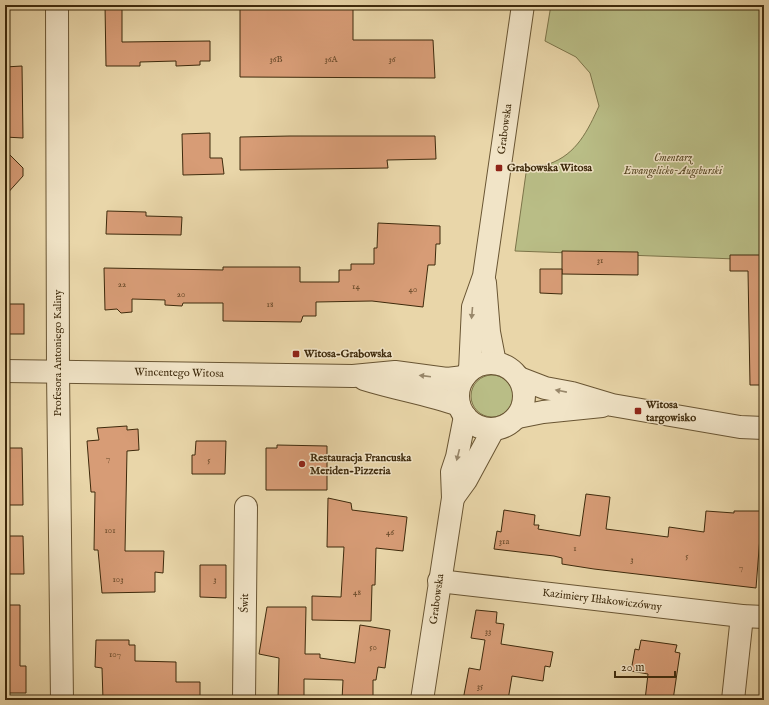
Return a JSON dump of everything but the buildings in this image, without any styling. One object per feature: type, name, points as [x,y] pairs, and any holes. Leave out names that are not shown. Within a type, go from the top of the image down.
[{"type":"street","name":"Profesora Antoniego Kaliny","points":[[57,5],[58,372],[62,700]]},
{"type":"street","name":"Grabowska","points":[[467,374],[473,306],[484,276],[523,5]]},
{"type":"street","name":"Grabowska","points":[[484,276],[489,332],[495,363]]},
{"type":"street","points":[[520,378],[524,388],[525,398],[523,408],[518,417],[506,426],[493,430],[477,426],[462,411],[460,386],[467,374],[486,363],[495,363],[513,371],[520,378],[545,388],[572,393],[612,405],[740,427],[764,428]]},
{"type":"street","name":"Wincentego Witosa","points":[[5,371],[353,376],[395,372],[447,379],[467,374]]},
{"type":"street","name":"Wincentego Witosa","points":[[353,376],[391,388],[435,397],[462,411]]},
{"type":"street","points":[[518,417],[543,412],[612,405]]},
{"type":"street","name":"Grabowska","points":[[422,700],[439,581],[453,498],[452,472],[457,457],[462,411]]},
{"type":"street","name":"Grabowska","points":[[453,498],[466,480],[493,430]]},
{"type":"street","name":"Świt","points":[[244,700],[246,507]]},
{"type":"street","name":"Kazimiery Iłłakowiczówny","points":[[439,581],[742,616],[764,616]]},
{"type":"street","points":[[733,700],[742,616]]},
{"type":"green space","name":"Cmentarz Ewangelicko-Augsburski","points":[[551,5],[764,5],[764,260],[515,251],[527,166],[549,164],[559,160],[567,154],[574,148],[586,132],[599,106],[590,73],[576,57],[545,41]]},
{"type":"green space","points":[[492,375],[507,381],[513,396],[507,411],[492,417],[477,411],[471,396],[477,381]]},
{"type":"place","name":"Grabowska Witosa","points":[[499,168]]},
{"type":"place","name":"Witosa-Grabowska","points":[[296,354]]},
{"type":"place","name":"Witosa targowisko","points":[[638,411]]},
{"type":"place","name":"Restauracja Francuska Meriden-Pizzeria","points":[[302,464]]}]
